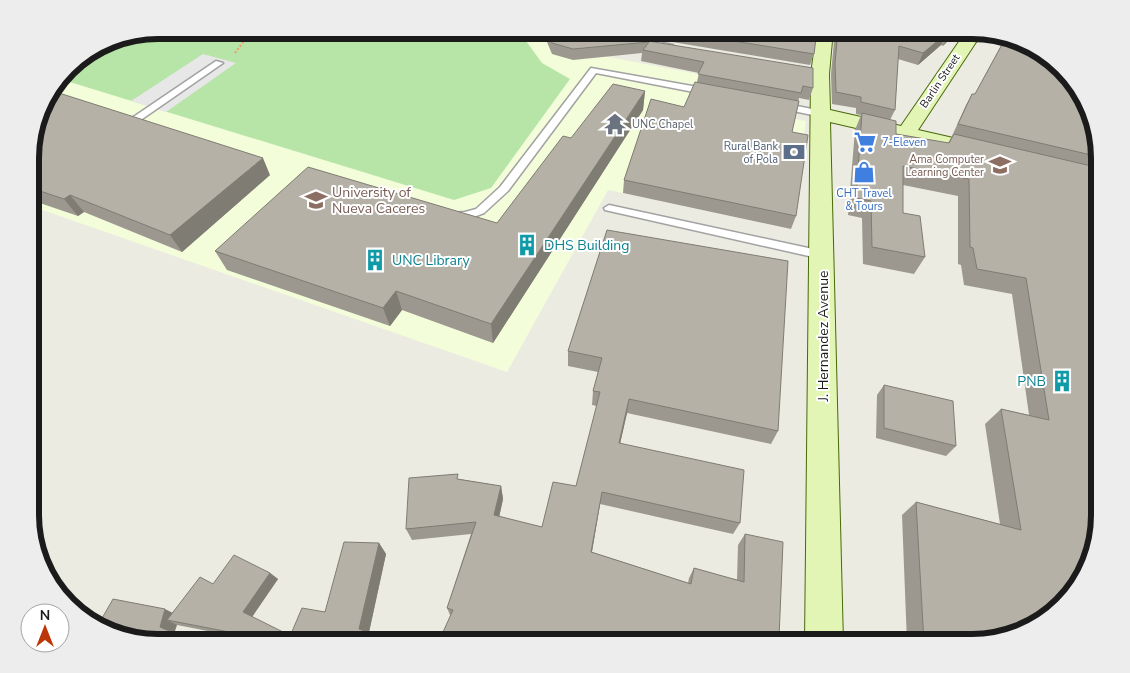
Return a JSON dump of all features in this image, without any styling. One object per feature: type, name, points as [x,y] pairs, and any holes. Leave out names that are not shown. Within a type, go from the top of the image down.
[{"type":"street","points":[[638,39],[641,44],[678,50]]},
{"type":"street","name":"J. Hernandez Avenue","points":[[824,39],[820,74],[822,114],[824,634]]},
{"type":"street","name":"Barlin Street","points":[[906,132],[970,39]]},
{"type":"street","points":[[801,71],[820,74]]},
{"type":"street","points":[[822,114],[1003,156]]},
{"type":"lane","points":[[129,124],[219,62]]},
{"type":"lane","points":[[454,216],[466,216],[480,211],[504,189],[594,70],[717,94]]},
{"type":"lane","points":[[774,105],[822,114]]},
{"type":"lane","points":[[609,208],[822,255]]},
{"type":"path","points":[[235,53],[245,39]]},
{"type":"shaded area","name":"University of Nueva Caceres","points":[[590,39],[598,55],[798,93],[794,119],[806,121],[791,229],[608,190],[507,372],[39,209],[40,142],[48,112],[63,85],[85,63],[105,51],[142,40]]},
{"type":"shaded area","points":[[203,54],[236,63],[166,112],[131,101]]},
{"type":"green space","points":[[525,39],[542,63],[570,79],[491,188],[454,200],[66,81],[85,63],[105,51],[142,40]]},
{"type":"building","points":[[550,39],[639,39],[813,68],[813,88],[803,86],[801,93],[698,74],[704,62],[643,50],[649,42],[573,49],[552,43]]},
{"type":"building","points":[[722,39],[816,39],[814,54]]},
{"type":"building","points":[[837,39],[940,39],[923,53],[899,46],[895,110],[861,102],[861,97],[836,92],[835,63]]},
{"type":"building","points":[[1003,43],[1032,55],[1051,68],[1062,79],[1079,105],[1089,135],[1091,155],[958,124],[972,94],[975,94]]},
{"type":"building","points":[[695,82],[799,101],[792,132],[808,135],[796,216],[624,180],[651,99],[684,107]]},
{"type":"building","points":[[613,84],[645,91],[491,324],[396,291],[383,308],[215,251],[308,167],[497,223],[563,136],[571,138]]},
{"type":"building","points":[[58,93],[263,158],[170,235],[70,195],[64,199],[39,191],[40,142],[45,120]]},
{"type":"building","points":[[862,113],[896,121],[896,134],[949,143],[954,134],[1091,166],[1090,531],[1082,561],[1062,594],[1038,614],[1010,628],[980,634],[923,634],[916,502],[1021,530],[1001,409],[1049,420],[1026,278],[977,269],[973,248],[970,247],[969,179],[903,166],[903,213],[920,216],[925,257],[872,247],[871,201],[856,198]]},
{"type":"building","points":[[607,230],[788,261],[778,431],[629,399],[619,443],[744,470],[740,523],[602,492],[591,552],[691,584],[694,568],[744,582],[745,534],[783,542],[779,634],[442,634],[453,610],[447,608],[476,522],[406,529],[409,478],[458,474],[457,479],[501,486],[494,515],[542,527],[553,482],[576,486],[600,392],[593,391],[602,358],[568,351]]},
{"type":"building","points":[[884,385],[953,401],[956,446],[884,428]]},
{"type":"building","points":[[344,542],[379,543],[359,629],[373,634],[291,634],[302,608],[325,612]]},
{"type":"building","points":[[234,555],[270,573],[243,612],[287,634],[239,634],[167,620],[200,577],[213,584]]},
{"type":"building","points":[[113,599],[165,609],[160,627],[176,634],[142,633],[127,630],[101,620]]},
{"type":"place","name":"UNC Chapel","points":[[615,124]]},
{"type":"place","name":"7-Eleven","points":[[865,142]]},
{"type":"place","name":"Rural Bank of Pola","points":[[794,152]]},
{"type":"place","name":"Ama Computer Learning Center","points":[[1000,165]]},
{"type":"place","name":"CHT Travel & Tours","points":[[864,172]]},
{"type":"place","name":"University of Nueva Caceres","points":[[316,200]]},
{"type":"place","name":"DHS Building","points":[[527,245]]},
{"type":"place","name":"UNC Library","points":[[375,260]]},
{"type":"place","name":"PNB","points":[[1062,381]]}]
